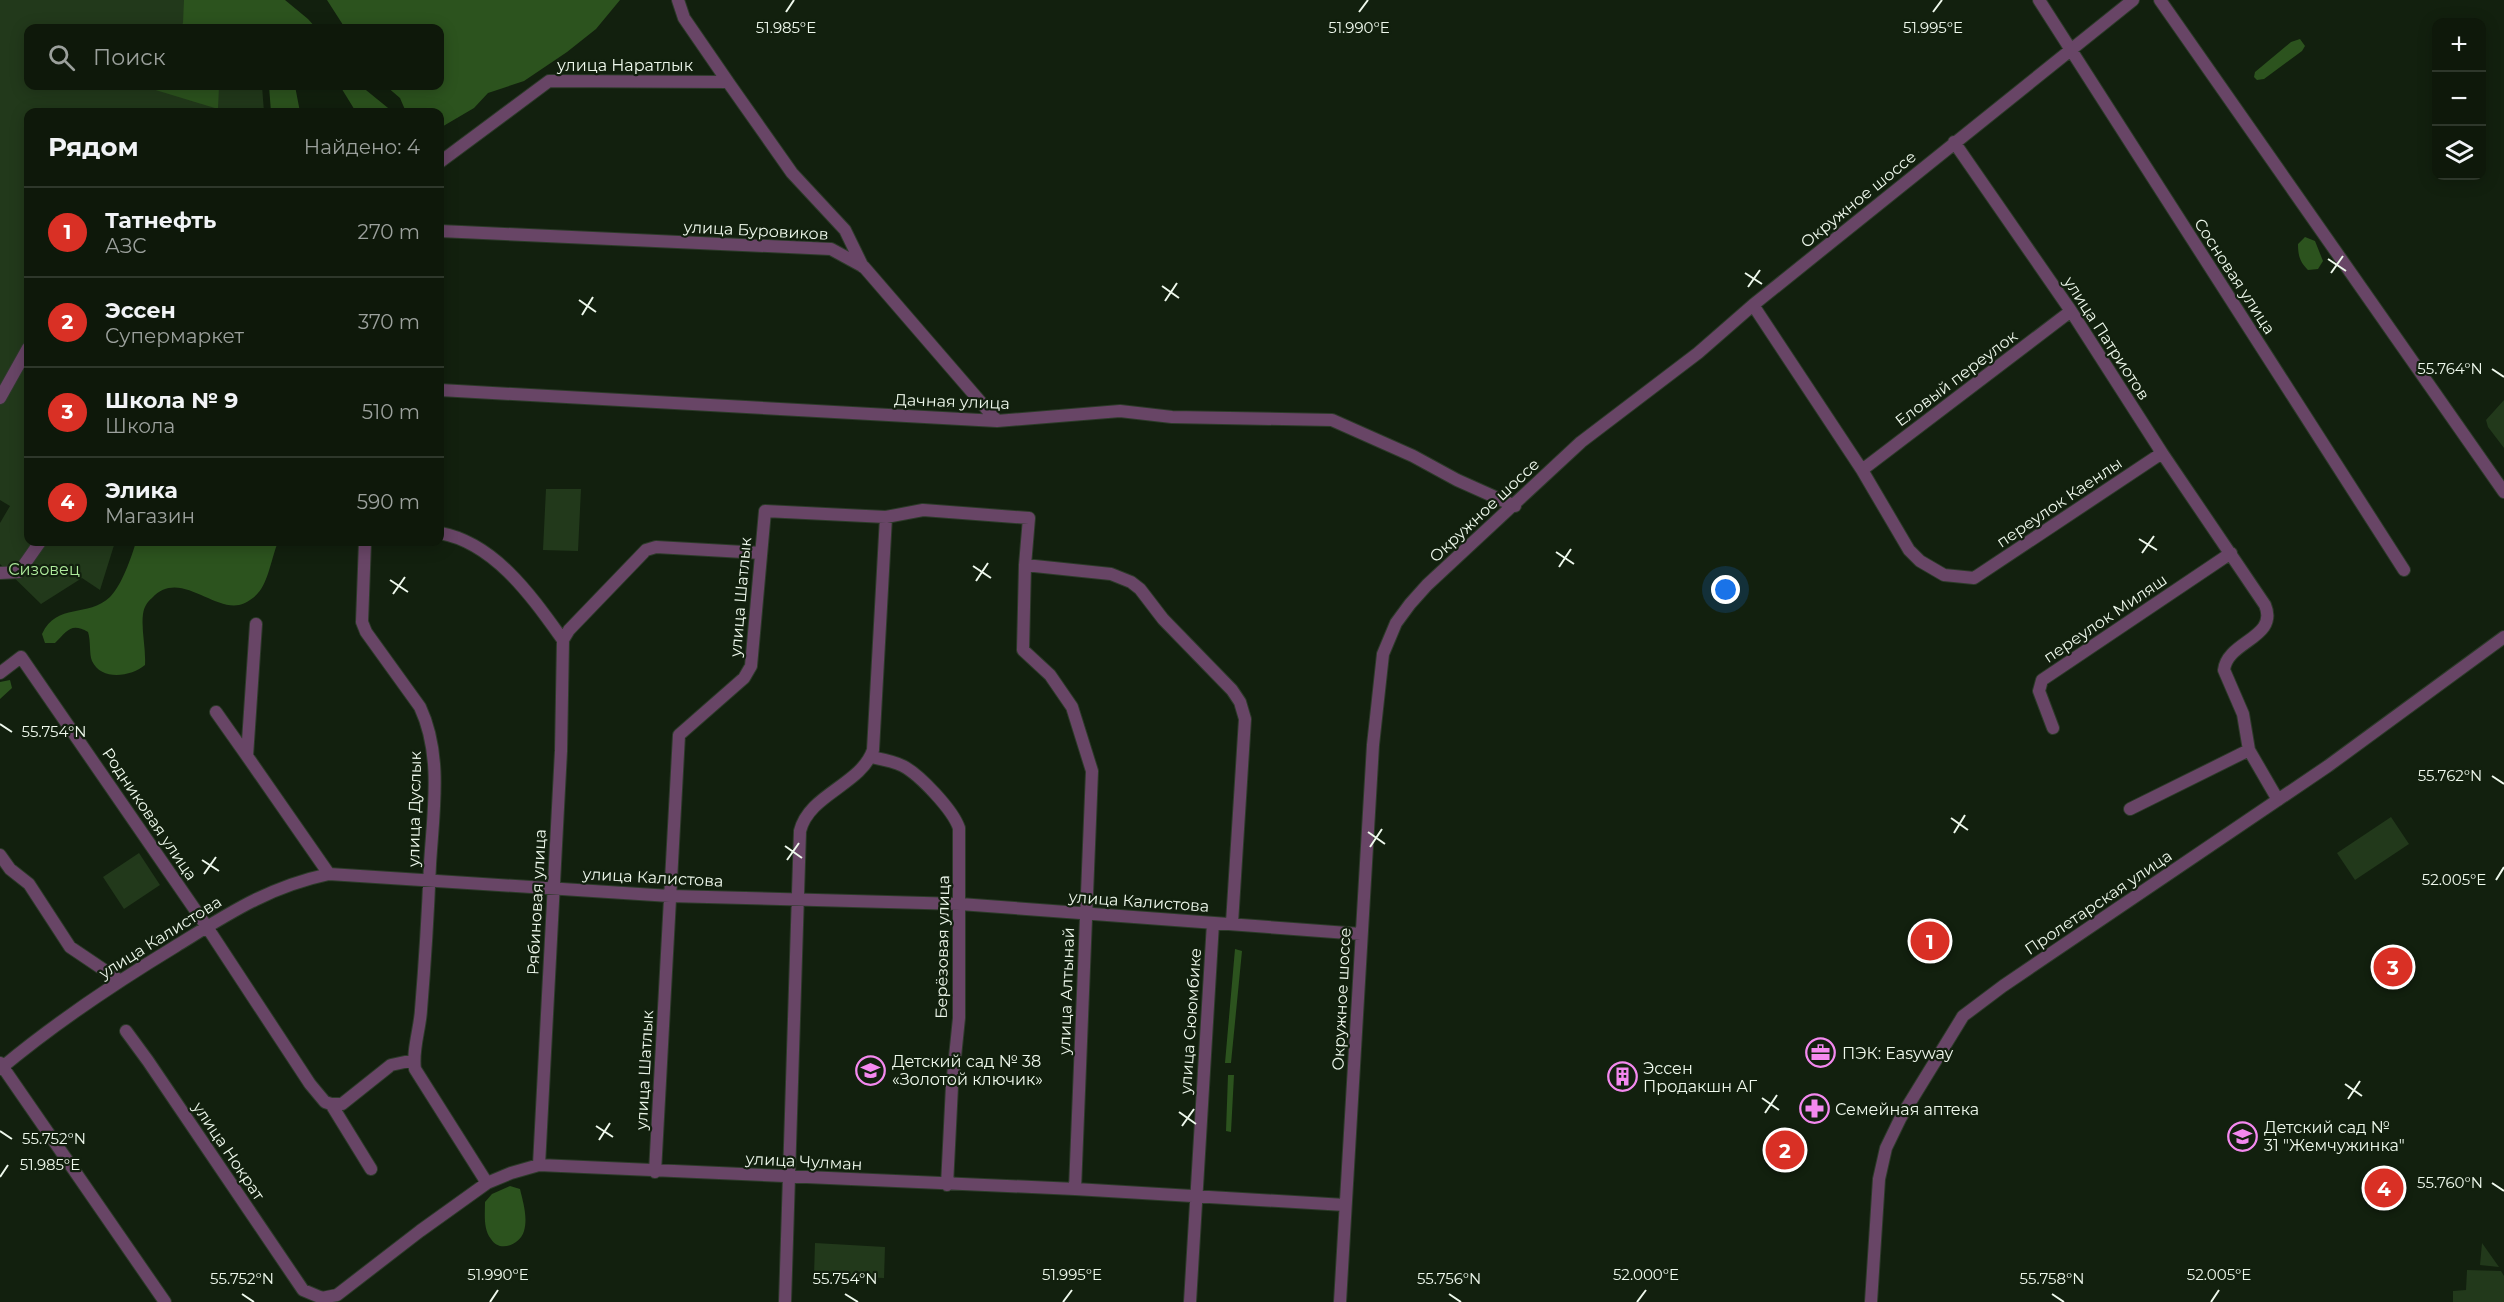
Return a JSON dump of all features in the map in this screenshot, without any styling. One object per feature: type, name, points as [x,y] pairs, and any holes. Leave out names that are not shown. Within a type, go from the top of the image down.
[{"type":"street","name":"улица Наратлык","points":[[678,0],[684,18],[728,82],[792,173],[845,230],[864,267]]},
{"type":"street","name":"Сосновая улица","points":[[2039,0],[2404,570]]},
{"type":"street","name":"Окружное шоссе","points":[[1340,1302],[1376,708],[1379,676],[1388,640],[1396,623],[1427,585],[1515,506],[1581,442],[1698,352],[1752,305],[2133,0]]},
{"type":"street","points":[[2160,0],[2504,492]]},
{"type":"street","name":"улица Наратлык","points":[[444,159],[549,81],[728,82]]},
{"type":"street","name":"улица Патриотов","points":[[1954,142],[2071,311],[2265,605],[2268,617],[2265,627],[2230,654],[2225,664],[2226,677],[2243,714],[2249,750]]},
{"type":"street","name":"улица Буровиков","points":[[444,231],[822,248],[841,253],[864,267],[997,421]]},
{"type":"street","points":[[1752,305],[1862,470]]},
{"type":"street","name":"Еловый переулок","points":[[1862,470],[2071,311]]},
{"type":"street","points":[[0,398],[24,355]]},
{"type":"street","name":"Дачная улица","points":[[444,390],[997,421],[1120,411],[1172,417],[1332,420],[1413,456],[1457,480],[1515,506]]},
{"type":"street","name":"переулок Каенлы","points":[[1862,470],[1909,550],[1920,561],[1944,575],[1974,578],[2163,453]]},
{"type":"street","name":"улица Алтынай","points":[[886,518],[923,510],[1029,518],[1025,565],[1023,650],[1050,675],[1072,707],[1092,771],[1075,1189]]},
{"type":"street","name":"улица Шатлык","points":[[655,1172],[679,735],[749,672],[753,651],[765,511],[886,518]]},
{"type":"street","points":[[785,1302],[800,831],[805,816],[867,763],[873,750],[886,518]]},
{"type":"street","points":[[444,534],[478,548],[505,569],[539,607],[563,640],[569,630],[646,550],[656,547],[760,553]]},
{"type":"street","points":[[0,573],[19,572],[37,546]]},
{"type":"street","name":"улица Дуслык","points":[[365,546],[362,622],[366,632],[420,707],[433,747],[435,785],[421,1014],[414,1060]]},
{"type":"street","name":"переулок Миляш","points":[[2054,728],[2039,691],[2042,680],[2230,554]]},
{"type":"street","points":[[1025,565],[1111,574],[1131,582],[1140,589],[1163,619],[1232,690],[1240,702],[1245,718],[1232,923]]},
{"type":"street","points":[[247,756],[256,624]]},
{"type":"street","name":"Пролетарская улица","points":[[1870,1302],[1878,1179],[1886,1148],[1901,1117],[1963,1016],[2003,986],[2278,800],[2504,637]]},
{"type":"street","name":"Рябиновая улица","points":[[539,1166],[561,751],[563,640]]},
{"type":"street","name":"Родниковая улица","points":[[0,673],[21,657],[207,927],[310,1084],[325,1102],[332,1104],[371,1169]]},
{"type":"street","points":[[216,712],[328,874]]},
{"type":"street","points":[[2130,809],[2249,750],[2278,800]]},
{"type":"street","name":"Берёзовая улица","points":[[871,757],[896,763],[911,772],[957,821],[960,833],[959,1018],[952,1086],[947,1185]]},
{"type":"street","points":[[0,855],[9,869],[29,884],[70,947],[119,980]]},
{"type":"street","name":"улица Калистова","points":[[1,1066],[119,980],[207,927],[270,891],[328,874],[670,896],[960,904],[1361,934]]},
{"type":"street","name":"улица Сююмбике","points":[[1190,1302],[1213,923]]},
{"type":"street","name":"улица Нократ","points":[[126,1031],[148,1060],[303,1290]]},
{"type":"street","points":[[332,1104],[342,1104],[391,1065],[414,1060],[417,1075],[487,1183]]},
{"type":"street","points":[[1,1066],[165,1302]]},
{"type":"street","name":"улица Чулман","points":[[303,1290],[322,1298],[337,1296],[420,1231],[487,1183],[511,1173],[539,1166],[1075,1189],[1345,1205]]},
{"type":"green space","name":"Сизовец","points":[[0,0],[250,0],[254,24],[24,24],[24,90],[262,90],[264,108],[24,108],[24,546],[114,546],[100,590],[82,578],[41,604],[0,564],[0,523],[10,506],[0,500]]},
{"type":"green space","points":[[184,0],[285,0],[312,24],[182,24]]},
{"type":"green space","points":[[327,0],[620,0],[596,29],[567,52],[524,81],[488,93],[474,108],[444,126],[444,108],[404,108],[400,98],[391,90],[444,90],[444,24],[342,24]]},
{"type":"green space","points":[[2300,39],[2305,46],[2302,51],[2264,79],[2257,80],[2254,77],[2255,72],[2291,42]]},
{"type":"green space","points":[[156,90],[219,90],[218,108]]},
{"type":"green space","points":[[269,90],[296,90],[299,108],[271,108]]},
{"type":"green space","points":[[342,90],[366,90],[388,108],[354,108]]},
{"type":"green space","points":[[2305,237],[2315,241],[2323,261],[2318,269],[2308,270],[2300,258],[2298,244]]},
{"type":"green space","points":[[2504,400],[2504,448],[2488,427],[2486,420]]},
{"type":"green space","points":[[546,489],[581,489],[578,551],[543,550]]},
{"type":"green space","points":[[135,546],[277,546],[261,589],[244,603],[228,605],[195,592],[173,588],[162,590],[150,600],[143,614],[145,665],[133,672],[117,675],[97,668],[91,658],[88,632],[82,629],[70,629],[55,643],[45,643],[42,634],[48,624],[64,614],[92,607],[110,597],[129,563]]},
{"type":"green space","points":[[10,680],[12,688],[0,699],[0,682]]},
{"type":"green space","points":[[2391,817],[2409,844],[2355,880],[2337,853]]},
{"type":"green space","points":[[139,853],[160,885],[124,909],[103,877]]},
{"type":"green space","points":[[1235,949],[1242,951],[1231,1063],[1225,1063]]},
{"type":"green space","points":[[1228,1075],[1234,1075],[1231,1132],[1226,1131]]},
{"type":"green space","points":[[510,1186],[520,1189],[525,1210],[525,1226],[518,1240],[509,1246],[499,1246],[491,1239],[487,1231],[485,1202],[492,1194]]},
{"type":"green space","points":[[815,1243],[885,1247],[884,1278],[814,1275]]},
{"type":"green space","points":[[2482,1243],[2499,1267],[2480,1265]]},
{"type":"green space","points":[[2467,1270],[2501,1271],[2504,1276],[2504,1302],[2453,1302],[2453,1291],[2466,1290]]},
{"type":"place","name":"Татнефть","points":[[1930,941]]},
{"type":"place","name":"Школа № 9","points":[[2393,967]]},
{"type":"place","name":"ПЭК: Easyway","points":[[1821,1053]]},
{"type":"place","name":"Детский сад № 38 «Золотой ключик»","points":[[871,1070]]},
{"type":"place","name":"Эссен Продакшн АГ","points":[[1622,1077]]},
{"type":"place","name":"Семейная аптека","points":[[1814,1109]]},
{"type":"place","name":"Детский сад № 31 \"Жемчужинка\"","points":[[2243,1136]]},
{"type":"place","name":"Эссен","points":[[1785,1150]]},
{"type":"place","name":"Элика","points":[[2384,1188]]}]
